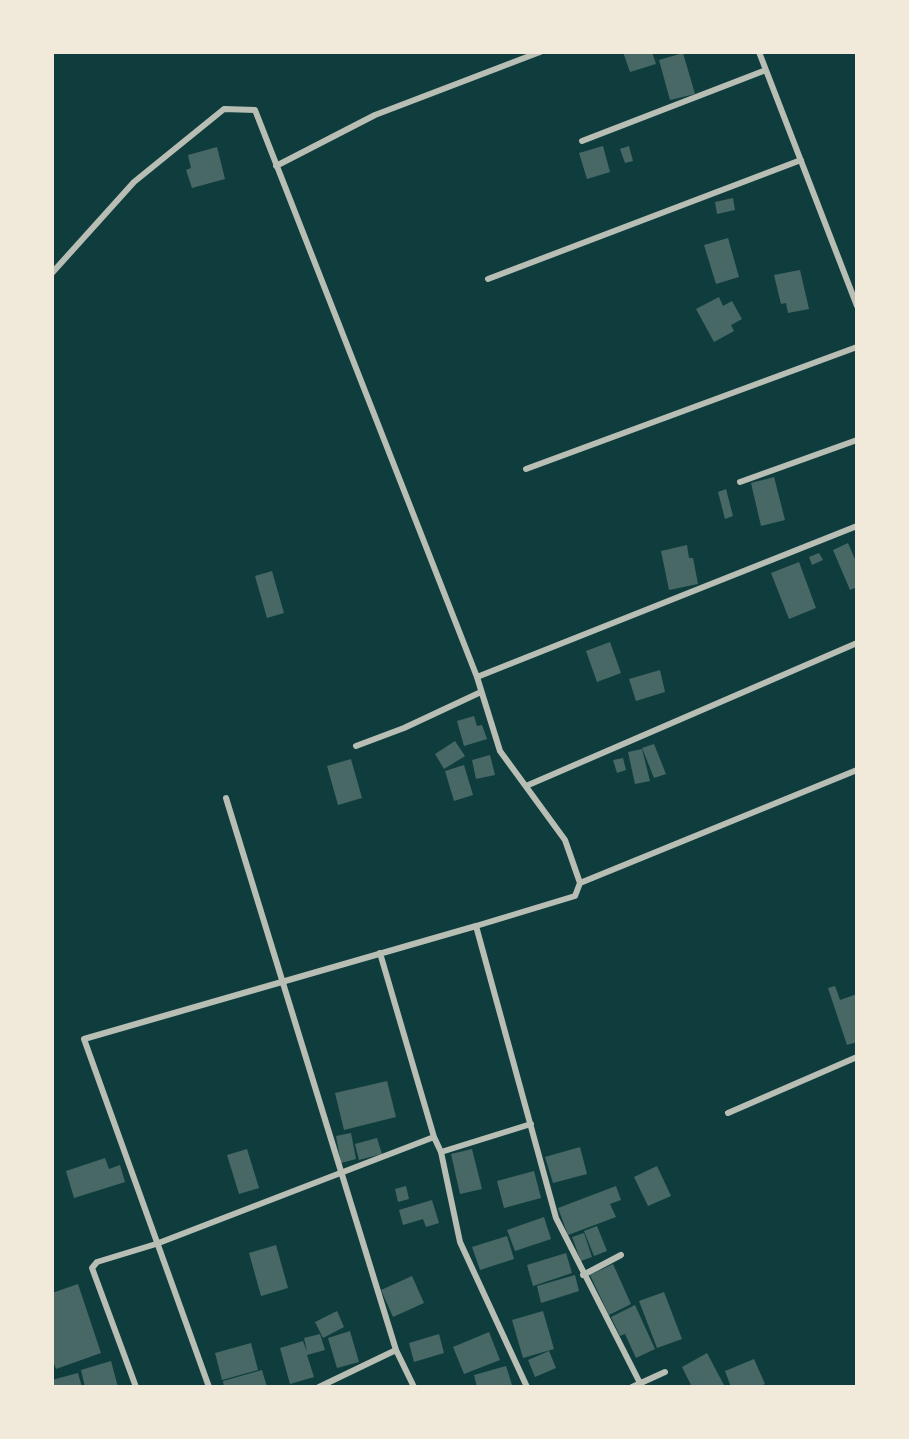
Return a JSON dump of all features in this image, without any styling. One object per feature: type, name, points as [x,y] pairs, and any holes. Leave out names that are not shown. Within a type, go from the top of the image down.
[{"type":"street","points":[[276,166],[375,115],[540,52]]},
{"type":"street","points":[[759,52],[857,306]]},
{"type":"street","points":[[582,141],[766,70]]},
{"type":"street","points":[[52,273],[134,182],[224,109],[255,110],[477,677],[500,751],[565,840],[580,883],[575,896],[84,1039],[209,1387]]},
{"type":"street","points":[[488,279],[801,160]]},
{"type":"street","points":[[526,469],[857,347]]},
{"type":"street","points":[[740,482],[857,440]]},
{"type":"street","points":[[477,677],[857,526]]},
{"type":"street","points":[[526,786],[857,643]]},
{"type":"street","points":[[356,746],[404,728],[481,692]]},
{"type":"street","points":[[580,883],[857,770]]},
{"type":"street","points":[[226,798],[396,1350],[414,1387]]},
{"type":"street","points":[[476,926],[556,1218],[641,1385]]},
{"type":"street","points":[[380,953],[441,1152],[460,1242],[527,1387]]},
{"type":"street","points":[[728,1113],[857,1057]]},
{"type":"street","points":[[441,1152],[531,1124]]},
{"type":"street","points":[[136,1387],[92,1268],[97,1262],[156,1244],[434,1137]]},
{"type":"street","points":[[583,1275],[621,1255]]},
{"type":"street","points":[[319,1387],[396,1350]]},
{"type":"street","points":[[632,1387],[665,1372]]},
{"type":"building","points":[[623,52],[652,52],[656,64],[630,72]]},
{"type":"building","points":[[683,53],[695,94],[670,100],[659,60]]},
{"type":"building","points":[[603,146],[610,172],[587,179],[579,153]]},
{"type":"building","points":[[629,146],[633,161],[625,163],[620,149]]},
{"type":"building","points":[[217,147],[225,179],[192,188],[186,170],[191,168],[188,155]]},
{"type":"building","points":[[733,198],[735,210],[717,214],[715,202]]},
{"type":"building","points":[[728,238],[739,277],[716,284],[704,245]]},
{"type":"building","points":[[800,270],[809,309],[788,313],[786,303],[781,304],[774,275]]},
{"type":"building","points":[[719,297],[723,306],[732,301],[742,319],[731,325],[734,331],[714,342],[696,309]]},
{"type":"building","points":[[774,477],[785,520],[761,526],[751,483]]},
{"type":"building","points":[[726,489],[733,516],[725,519],[718,492]]},
{"type":"building","points":[[848,543],[857,564],[857,587],[850,590],[833,550]]},
{"type":"building","points":[[687,545],[698,584],[669,590],[661,551]]},
{"type":"building","points":[[819,553],[823,560],[812,565],[809,557]]},
{"type":"building","points":[[799,562],[816,608],[789,619],[771,573]]},
{"type":"building","points":[[272,571],[284,613],[267,618],[255,576]]},
{"type":"building","points":[[610,642],[621,673],[597,682],[586,651]]},
{"type":"building","points":[[660,670],[665,692],[636,701],[629,679]]},
{"type":"building","points":[[474,716],[477,726],[482,725],[487,739],[464,746],[457,721]]},
{"type":"building","points":[[455,741],[465,756],[444,769],[435,754]]},
{"type":"building","points":[[654,744],[666,774],[654,778],[642,748]]},
{"type":"building","points":[[642,749],[650,781],[635,784],[628,752]]},
{"type":"building","points":[[490,755],[495,775],[476,779],[472,760]]},
{"type":"building","points":[[623,758],[626,770],[617,773],[613,760]]},
{"type":"building","points":[[351,759],[362,798],[338,805],[327,766]]},
{"type":"building","points":[[464,765],[473,795],[454,801],[445,771]]},
{"type":"building","points":[[835,986],[840,1000],[857,994],[857,1042],[847,1045],[828,988]]},
{"type":"building","points":[[387,1081],[396,1117],[344,1130],[335,1093]]},
{"type":"building","points":[[351,1133],[356,1159],[341,1163],[336,1136]]},
{"type":"building","points":[[377,1138],[382,1154],[359,1160],[355,1144]]},
{"type":"building","points":[[580,1147],[587,1174],[553,1183],[545,1157]]},
{"type":"building","points":[[247,1149],[259,1188],[239,1194],[227,1155]]},
{"type":"building","points":[[472,1149],[482,1189],[460,1194],[451,1154]]},
{"type":"building","points":[[105,1158],[109,1169],[120,1165],[125,1182],[74,1198],[66,1171]]},
{"type":"building","points":[[657,1166],[671,1196],[648,1206],[634,1177]]},
{"type":"building","points":[[534,1171],[541,1198],[504,1208],[497,1181]]},
{"type":"building","points":[[406,1186],[409,1199],[398,1202],[395,1189]]},
{"type":"building","points":[[616,1186],[621,1200],[610,1204],[616,1217],[568,1235],[558,1208]]},
{"type":"building","points":[[432,1200],[439,1223],[426,1227],[423,1219],[403,1225],[399,1210]]},
{"type":"building","points":[[544,1217],[551,1239],[515,1251],[507,1230]]},
{"type":"building","points":[[597,1226],[607,1251],[594,1256],[584,1231]]},
{"type":"building","points":[[584,1233],[592,1257],[581,1261],[572,1237]]},
{"type":"building","points":[[507,1236],[514,1259],[480,1270],[472,1247]]},
{"type":"building","points":[[276,1245],[288,1288],[261,1296],[249,1253]]},
{"type":"building","points":[[566,1253],[572,1273],[533,1286],[527,1265]]},
{"type":"building","points":[[613,1264],[631,1304],[609,1315],[590,1275]]},
{"type":"building","points":[[575,1275],[579,1291],[541,1303],[537,1286]]},
{"type":"building","points":[[412,1276],[424,1303],[393,1317],[381,1290]]},
{"type":"building","points":[[78,1284],[101,1353],[56,1369],[52,1358],[52,1293]]},
{"type":"building","points":[[664,1292],[682,1339],[657,1348],[639,1301]]},
{"type":"building","points":[[635,1305],[655,1349],[636,1358],[625,1334],[620,1336],[611,1317]]},
{"type":"building","points":[[337,1311],[344,1327],[323,1338],[315,1322]]},
{"type":"building","points":[[543,1311],[554,1349],[523,1358],[512,1320]]},
{"type":"building","points":[[350,1331],[359,1362],[337,1368],[328,1338]]},
{"type":"building","points":[[489,1332],[500,1360],[464,1374],[453,1347]]},
{"type":"building","points":[[320,1334],[325,1350],[307,1355],[314,1377],[290,1384],[280,1348],[303,1341],[307,1352],[304,1338]]},
{"type":"building","points":[[439,1334],[444,1353],[414,1362],[409,1343]]},
{"type":"building","points":[[251,1343],[258,1370],[222,1380],[215,1353]]},
{"type":"building","points":[[549,1351],[556,1368],[535,1377],[528,1360]]},
{"type":"building","points":[[707,1353],[725,1387],[692,1387],[682,1367]]},
{"type":"building","points":[[754,1359],[765,1384],[731,1387],[725,1371]]},
{"type":"building","points":[[111,1361],[118,1387],[85,1387],[81,1370]]},
{"type":"building","points":[[506,1366],[512,1385],[477,1387],[474,1375]]},
{"type":"building","points":[[262,1370],[267,1387],[224,1387],[223,1381]]},
{"type":"building","points":[[78,1373],[82,1387],[52,1387],[52,1380]]}]
